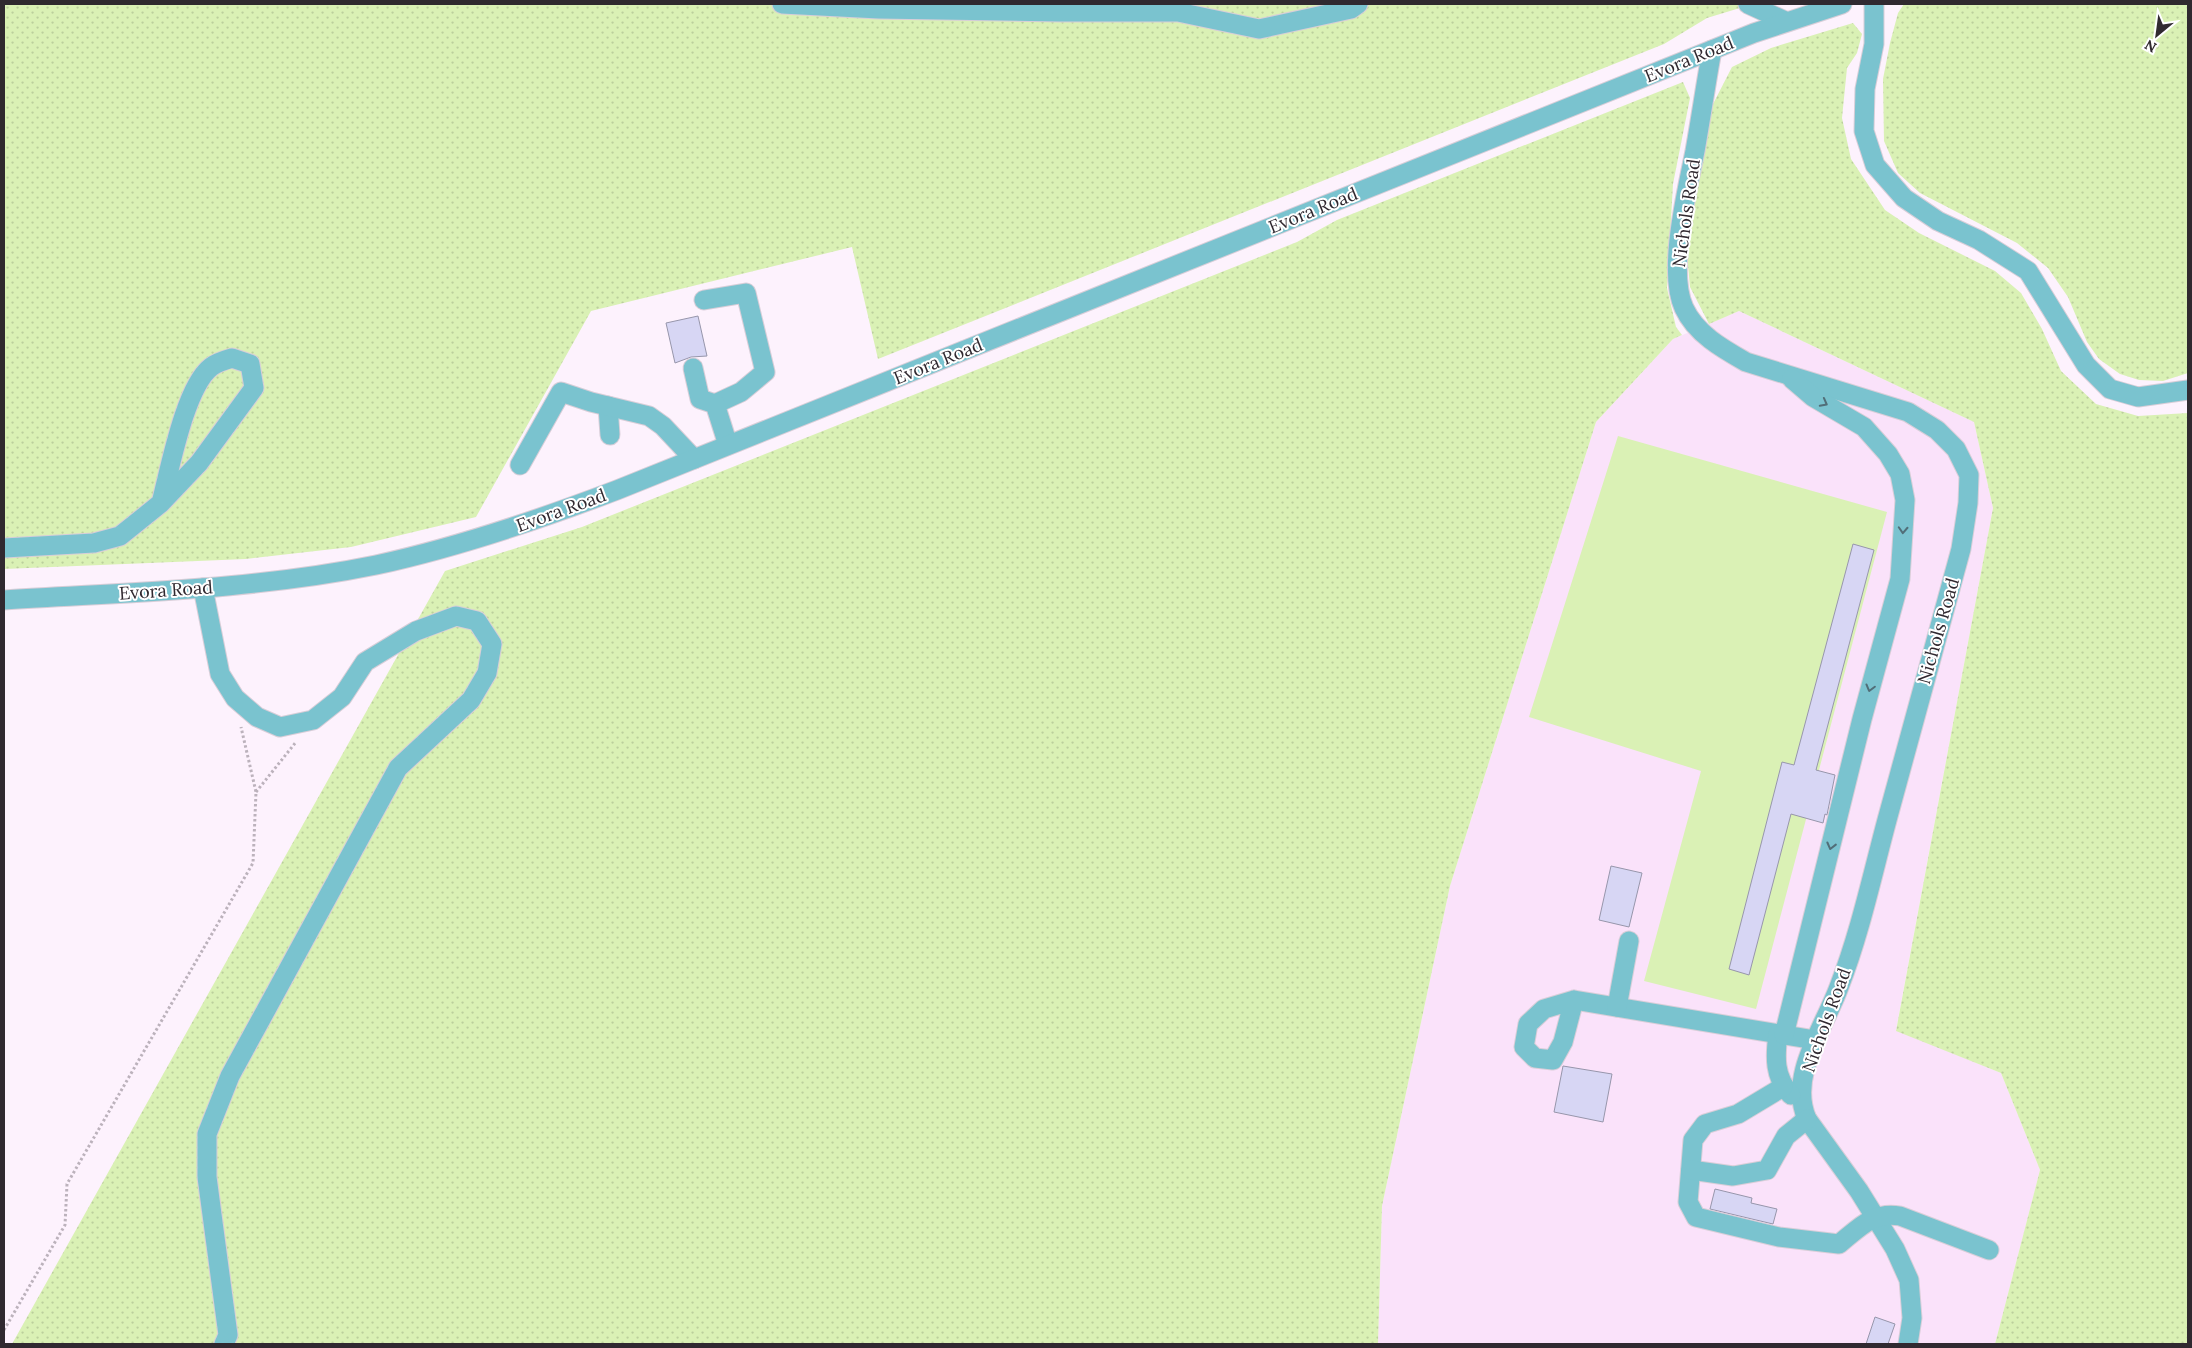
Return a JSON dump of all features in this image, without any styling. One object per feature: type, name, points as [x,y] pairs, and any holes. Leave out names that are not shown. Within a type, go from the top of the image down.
[{"type":"street","points":[[782,4],[879,9],[1178,12],[1259,29],[1351,9],[1358,4]]},
{"type":"street","points":[[1748,4],[1784,21]]},
{"type":"street","name":"Evora Road","points":[[4,600],[203,588],[312,576],[375,565],[460,544],[556,513],[1784,21],[1842,4]]},
{"type":"street","points":[[1874,4],[1874,44],[1865,90],[1864,131],[1875,165],[1904,198],[1938,222],[1979,240],[2028,271],[2086,364],[2110,389],[2138,397],[2188,390]]},
{"type":"street","name":"Nichols Road","points":[[1712,50],[1682,221],[1678,284],[1684,309],[1702,333],[1722,349],[1746,362],[1908,412],[1937,430],[1956,449],[1969,475],[1968,503],[1961,549],[1859,923],[1839,988],[1815,1040],[1805,1072],[1804,1113]]},
{"type":"street","points":[[693,368],[700,399],[715,404],[741,392],[765,372],[746,293],[704,300]]},
{"type":"street","points":[[4,548],[94,543],[120,536],[161,503],[199,463],[254,388],[250,364],[232,358],[211,366],[196,384],[182,424],[161,503]]},
{"type":"street","points":[[1785,374],[1813,397],[1864,427],[1888,454],[1900,474],[1905,500],[1900,579],[1775,1059],[1783,1088],[1804,1113],[1859,1191],[1895,1249],[1909,1280],[1912,1318],[1908,1344]]},
{"type":"street","points":[[520,465],[561,392],[649,416],[664,426],[694,459]]},
{"type":"street","points":[[715,404],[728,444]]},
{"type":"street","points":[[608,406],[610,435]]},
{"type":"street","points":[[203,588],[220,674],[235,698],[257,717],[280,727],[313,720],[342,697],[365,662],[416,631],[456,616],[476,621],[492,644],[487,673],[471,700],[398,768],[230,1076],[207,1134],[207,1177],[228,1335],[224,1344]]},
{"type":"street","points":[[1617,1007],[1629,941]]},
{"type":"street","points":[[1574,1000],[1815,1040]]},
{"type":"street","points":[[1783,1088],[1738,1114],[1705,1124],[1693,1140],[1688,1202],[1696,1217],[1779,1237],[1839,1244],[1875,1217],[1889,1214],[1900,1216],[1989,1250]]},
{"type":"street","points":[[1691,1170],[1733,1176],[1767,1170],[1786,1136],[1804,1113]]},
{"type":"path","points":[[256,792],[313,720]]},
{"type":"path","points":[[4,1330],[65,1225],[68,1184],[253,862],[256,792],[241,726]]},
{"type":"shaded area","points":[[1739,311],[1974,422],[1993,508],[1896,1030],[2001,1073],[2040,1170],[1995,1344],[1378,1344],[1382,1206],[1450,886],[1596,422],[1673,339]]},
{"type":"green space","points":[[4,4],[1753,4],[1707,18],[1664,44],[878,359],[852,247],[591,311],[476,517],[351,547],[246,559],[4,569]]},
{"type":"green space","points":[[1904,4],[2188,4],[2188,373],[2163,381],[2139,380],[2120,374],[2099,359],[2087,342],[2068,297],[2048,268],[2017,243],[1920,193],[1898,173],[1884,141],[1883,79],[1898,13]]},
{"type":"green space","points":[[1853,23],[1862,34],[1857,53],[1847,68],[1842,118],[1851,159],[1885,210],[1919,233],[1995,271],[2021,293],[2042,329],[2061,371],[2096,404],[2138,416],[2188,413],[2188,1344],[1995,1344],[2040,1170],[2001,1073],[1896,1031],[1993,508],[1974,422],[1739,311],[1709,324],[1690,287],[1687,255],[1699,172],[1713,104],[1732,67],[1771,48]]},
{"type":"green space","points":[[1683,82],[1690,98],[1673,184],[1667,288],[1676,327],[1682,335],[1673,339],[1596,422],[1450,886],[1382,1206],[1378,1344],[12,1344],[445,571],[582,527],[1297,242],[1337,220]]},
{"type":"green space","points":[[1618,436],[1887,512],[1756,1009],[1644,981],[1701,771],[1529,717]]},
{"type":"building","points":[[698,316],[707,356],[691,357],[675,363],[666,323]]},
{"type":"building","points":[[1853,544],[1874,550],[1816,770],[1835,775],[1827,815],[1825,814],[1823,823],[1791,814],[1749,975],[1729,969],[1782,762],[1794,765]]},
{"type":"building","points":[[1611,866],[1642,873],[1629,927],[1599,920]]},
{"type":"building","points":[[1563,1066],[1612,1074],[1603,1122],[1554,1112]]},
{"type":"building","points":[[1715,1189],[1752,1198],[1751,1203],[1777,1209],[1773,1224],[1710,1209]]},
{"type":"building","points":[[1875,1317],[1895,1324],[1888,1344],[1866,1344]]}]
